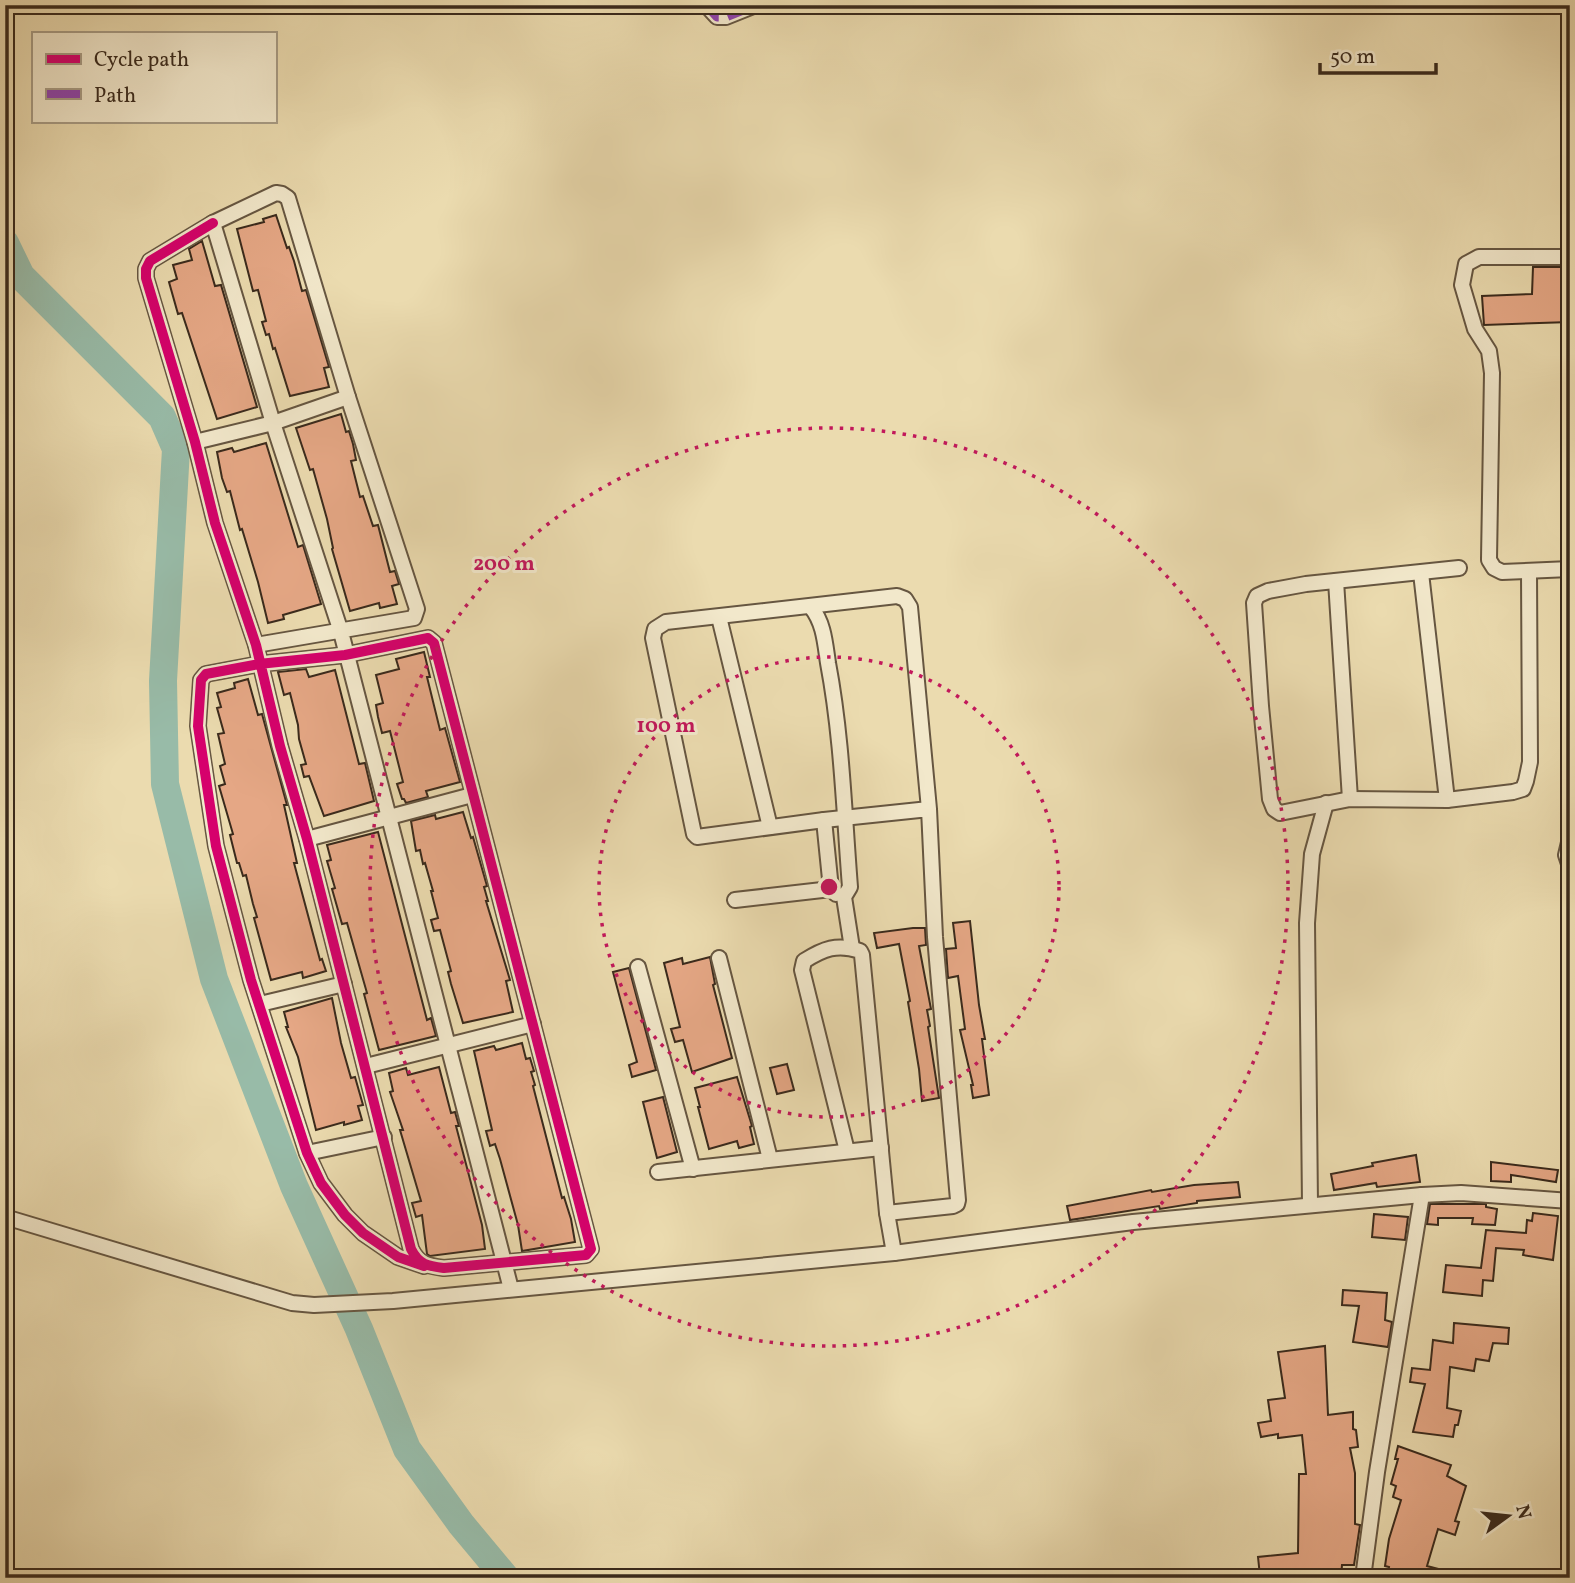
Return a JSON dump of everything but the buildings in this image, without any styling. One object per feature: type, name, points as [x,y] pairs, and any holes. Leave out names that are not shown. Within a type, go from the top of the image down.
[{"type":"street","points":[[706,5],[717,17],[726,17],[756,5]]},
{"type":"street","points":[[256,645],[414,618],[417,609],[348,397],[288,198],[276,192],[213,223],[150,261],[146,278],[195,442],[215,523],[256,645],[411,1249],[424,1266]]},
{"type":"street","points":[[213,223],[273,423],[341,632],[511,1289]]},
{"type":"street","points":[[1570,257],[1479,257],[1466,264],[1462,285],[1475,328],[1489,351],[1492,373],[1489,560],[1494,568],[1502,572],[1570,569]]},
{"type":"street","points":[[195,442],[273,423],[348,397]]},
{"type":"street","points":[[1459,568],[1336,581],[1268,591],[1257,596],[1254,603],[1270,799],[1274,809],[1280,813],[1350,799],[1447,800],[1523,789],[1530,762],[1529,572]]},
{"type":"street","points":[[1421,573],[1447,800]]},
{"type":"street","points":[[1336,581],[1350,799]]},
{"type":"street","points":[[887,1213],[953,1206],[957,1205],[958,1200],[935,937],[929,809],[910,607],[905,599],[897,596],[666,622],[655,629],[653,638],[694,834],[702,838],[824,820],[929,809]]},
{"type":"street","points":[[735,900],[838,893],[849,887],[833,689],[820,621],[811,607]]},
{"type":"street","points":[[719,617],[770,827]]},
{"type":"street","points":[[432,639],[591,1249],[586,1255],[444,1268],[424,1266],[398,1257],[363,1233],[321,1184],[307,1153],[239,937],[216,846],[198,726],[203,676],[259,664],[345,655],[432,639]]},
{"type":"street","points":[[307,839],[472,795]]},
{"type":"street","points":[[1310,1205],[1307,923],[1312,854],[1326,803]]},
{"type":"street","points":[[824,820],[852,948]]},
{"type":"street","points":[[1570,838],[1566,855],[1570,867]]},
{"type":"street","points":[[848,1151],[802,964],[822,949],[852,948],[860,951],[864,965],[887,1213],[894,1253]]},
{"type":"street","points":[[719,958],[770,1159]]},
{"type":"street","points":[[638,967],[693,1169]]},
{"type":"street","points":[[260,1004],[344,984]]},
{"type":"street","points":[[366,1066],[533,1024]]},
{"type":"street","points":[[307,1153],[384,1138]]},
{"type":"street","points":[[658,1172],[881,1147]]},
{"type":"street","points":[[5,1217],[292,1303],[314,1305],[393,1301],[894,1253],[1133,1222],[1422,1195],[1461,1193],[1570,1201]]},
{"type":"street","points":[[1363,1578],[1377,1472],[1422,1195]]},
{"type":"waterway","points":[[5,243],[21,276],[162,417],[176,449],[163,681],[165,784],[214,979],[294,1186],[359,1329],[407,1449],[461,1524],[506,1578]]},
{"type":"marked path","points":[[706,5],[717,17],[726,17],[756,5]]},
{"type":"cycle path","points":[[213,223],[150,261],[146,278],[195,442],[215,523],[256,645],[280,746],[307,839],[411,1249],[424,1264],[444,1268],[586,1255],[591,1249],[434,643],[428,638],[345,655],[259,664],[206,674],[201,680],[198,726],[216,846],[251,980],[307,1153],[321,1183],[345,1215],[363,1233],[398,1257],[424,1266]]}]
